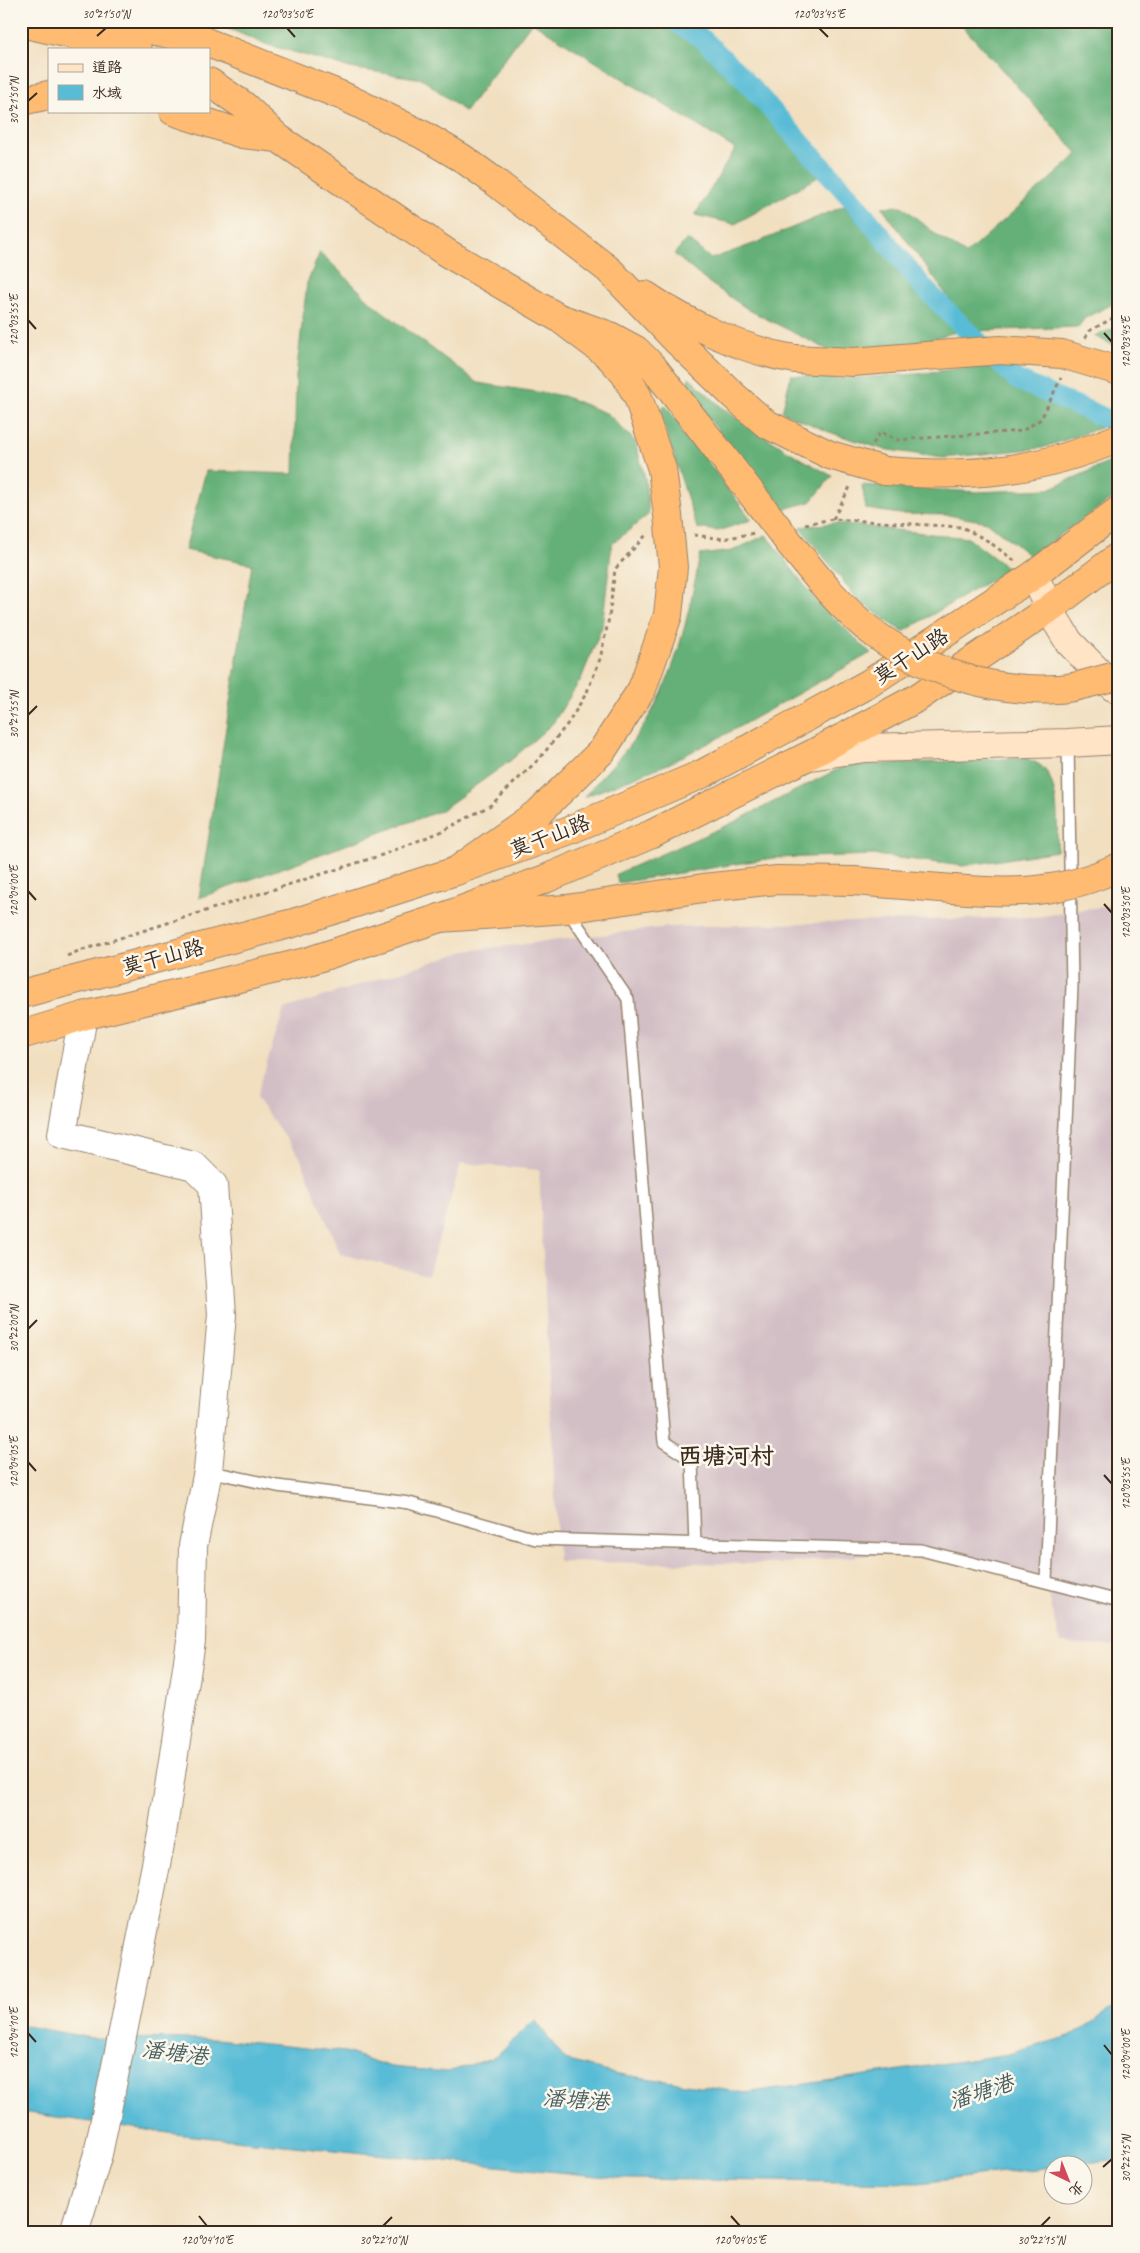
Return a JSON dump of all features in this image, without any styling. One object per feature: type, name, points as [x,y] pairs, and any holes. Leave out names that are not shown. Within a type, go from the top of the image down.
[{"type":"highway","points":[[110,21],[206,42]]},
{"type":"highway","points":[[168,21],[206,42],[343,96],[423,135],[494,181],[609,270],[660,305],[721,336],[769,354],[852,362],[1000,350],[1062,354],[1119,371]]},
{"type":"highway","points":[[21,23],[133,48]]},
{"type":"highway","points":[[210,83],[243,105],[278,138],[447,253],[558,318],[608,355],[625,374],[638,398],[662,469],[673,567],[668,615],[642,689],[602,751],[539,812],[456,871]]},
{"type":"highway","points":[[21,100],[48,95]]},
{"type":"highway","points":[[176,112],[242,134],[278,138]]},
{"type":"highway","points":[[609,270],[678,342],[765,423],[830,455],[886,471],[926,474],[971,474],[1035,466],[1086,452],[1119,438]]},
{"type":"highway","points":[[558,318],[610,336],[636,350],[653,367],[814,574],[848,610],[876,635],[922,663],[976,681],[1015,688],[1060,689],[1119,675]]},
{"type":"highway","name":"莫干山路","points":[[21,994],[293,923],[456,871],[567,831],[702,774],[868,684],[1034,575],[1119,510]]},
{"type":"highway","name":"莫干山路","points":[[21,1036],[83,1016],[309,961],[440,918],[546,879],[652,834],[808,756],[916,698],[1049,609],[1119,556]]},
{"type":"highway","points":[[440,918],[567,909],[703,888],[776,880],[854,881],[1005,893],[1046,890],[1083,881],[1119,867]]},
{"type":"main road","points":[[1034,575],[1049,609],[1070,642],[1113,687],[1119,689]]},
{"type":"main road","name":"莫干山路","points":[[808,756],[865,748],[1119,740]]},
{"type":"street","points":[[74,2232],[98,2154],[162,1834],[191,1641],[193,1546],[208,1471],[222,1315],[213,1185],[194,1166],[62,1134],[83,1016]]},
{"type":"lane","points":[[1046,1581],[1072,986],[1068,743]]},
{"type":"lane","points":[[567,909],[628,999],[664,1442],[692,1460],[695,1544]]},
{"type":"lane","points":[[208,1471],[277,1486],[409,1503],[536,1539],[921,1550],[1119,1601]]},
{"type":"path","points":[[1041,419],[1064,370]]},
{"type":"path","points":[[796,526],[833,519],[962,527],[988,541],[1034,575]]},
{"type":"path","points":[[694,535],[723,539],[760,532]]},
{"type":"path","points":[[60,960],[85,948],[382,855],[443,831],[491,805],[540,759],[569,722],[587,692],[600,659],[609,618],[615,568],[647,535]]},
{"type":"shaded area","points":[[1119,904],[1119,1646],[1061,1644],[1045,1581],[921,1550],[778,1564],[558,1562],[539,1170],[461,1163],[428,1275],[340,1254],[300,1157],[256,1098],[284,1009],[466,951],[667,927],[1036,917]]},
{"type":"green space","points":[[210,21],[659,21],[686,36],[765,111],[820,176],[735,224],[695,215],[735,149],[532,22],[465,112],[423,79],[350,68],[265,44]]},
{"type":"green space","points":[[958,21],[1119,21],[1119,301],[1085,318],[1078,327],[973,331],[882,207],[902,206],[939,237],[966,254],[1078,154]]},
{"type":"green space","points":[[844,206],[956,332],[890,351],[836,354],[749,310],[705,280],[674,254],[687,239],[711,259],[756,243]]},
{"type":"green space","points":[[320,252],[374,305],[478,383],[563,396],[608,414],[635,441],[645,478],[649,514],[612,544],[602,627],[581,679],[553,723],[510,761],[440,811],[199,898],[252,564],[185,550],[206,471],[294,474],[296,376],[307,283]]},
{"type":"green space","points":[[1119,327],[1119,348],[1094,336]]},
{"type":"green space","points":[[983,365],[1103,427],[1042,448],[943,458],[882,449],[829,432],[782,412],[791,375],[839,379],[917,374]]},
{"type":"green space","points":[[689,377],[726,411],[786,450],[832,476],[811,502],[783,509],[685,390]]},
{"type":"green space","points":[[665,405],[751,520],[718,531],[697,528],[659,410]]},
{"type":"green space","points":[[1119,458],[1119,494],[1030,556],[987,522],[948,515],[900,514],[866,509],[862,485],[977,492],[1049,489]]},
{"type":"green space","points":[[834,523],[968,538],[1009,569],[903,632],[858,600],[800,527]]},
{"type":"green space","points":[[766,535],[818,603],[871,653],[726,734],[668,764],[584,797],[620,757],[652,712],[679,647],[691,602],[700,555],[732,551]]},
{"type":"green space","points":[[1025,758],[1040,765],[1047,772],[1052,782],[1057,818],[1057,851],[963,866],[875,855],[773,858],[618,883],[616,874],[730,824],[844,766]]},
{"type":"water","name":"潘塘港","points":[[1115,2007],[1119,2013],[1119,2159],[1092,2162],[1092,2156],[1042,2156],[1042,2168],[919,2183],[628,2179],[183,2135],[21,2112],[21,2025],[91,2038],[216,2039],[345,2052],[391,2067],[448,2072],[495,2057],[535,2020],[565,2060],[612,2073],[745,2093],[1009,2054],[1073,2035]]},
{"type":"waterway","points":[[674,21],[704,40],[741,76],[849,196],[925,289],[1017,380],[1119,424]]},
{"type":"district","name":"西塘河村","points":[[726,1456]]}]
